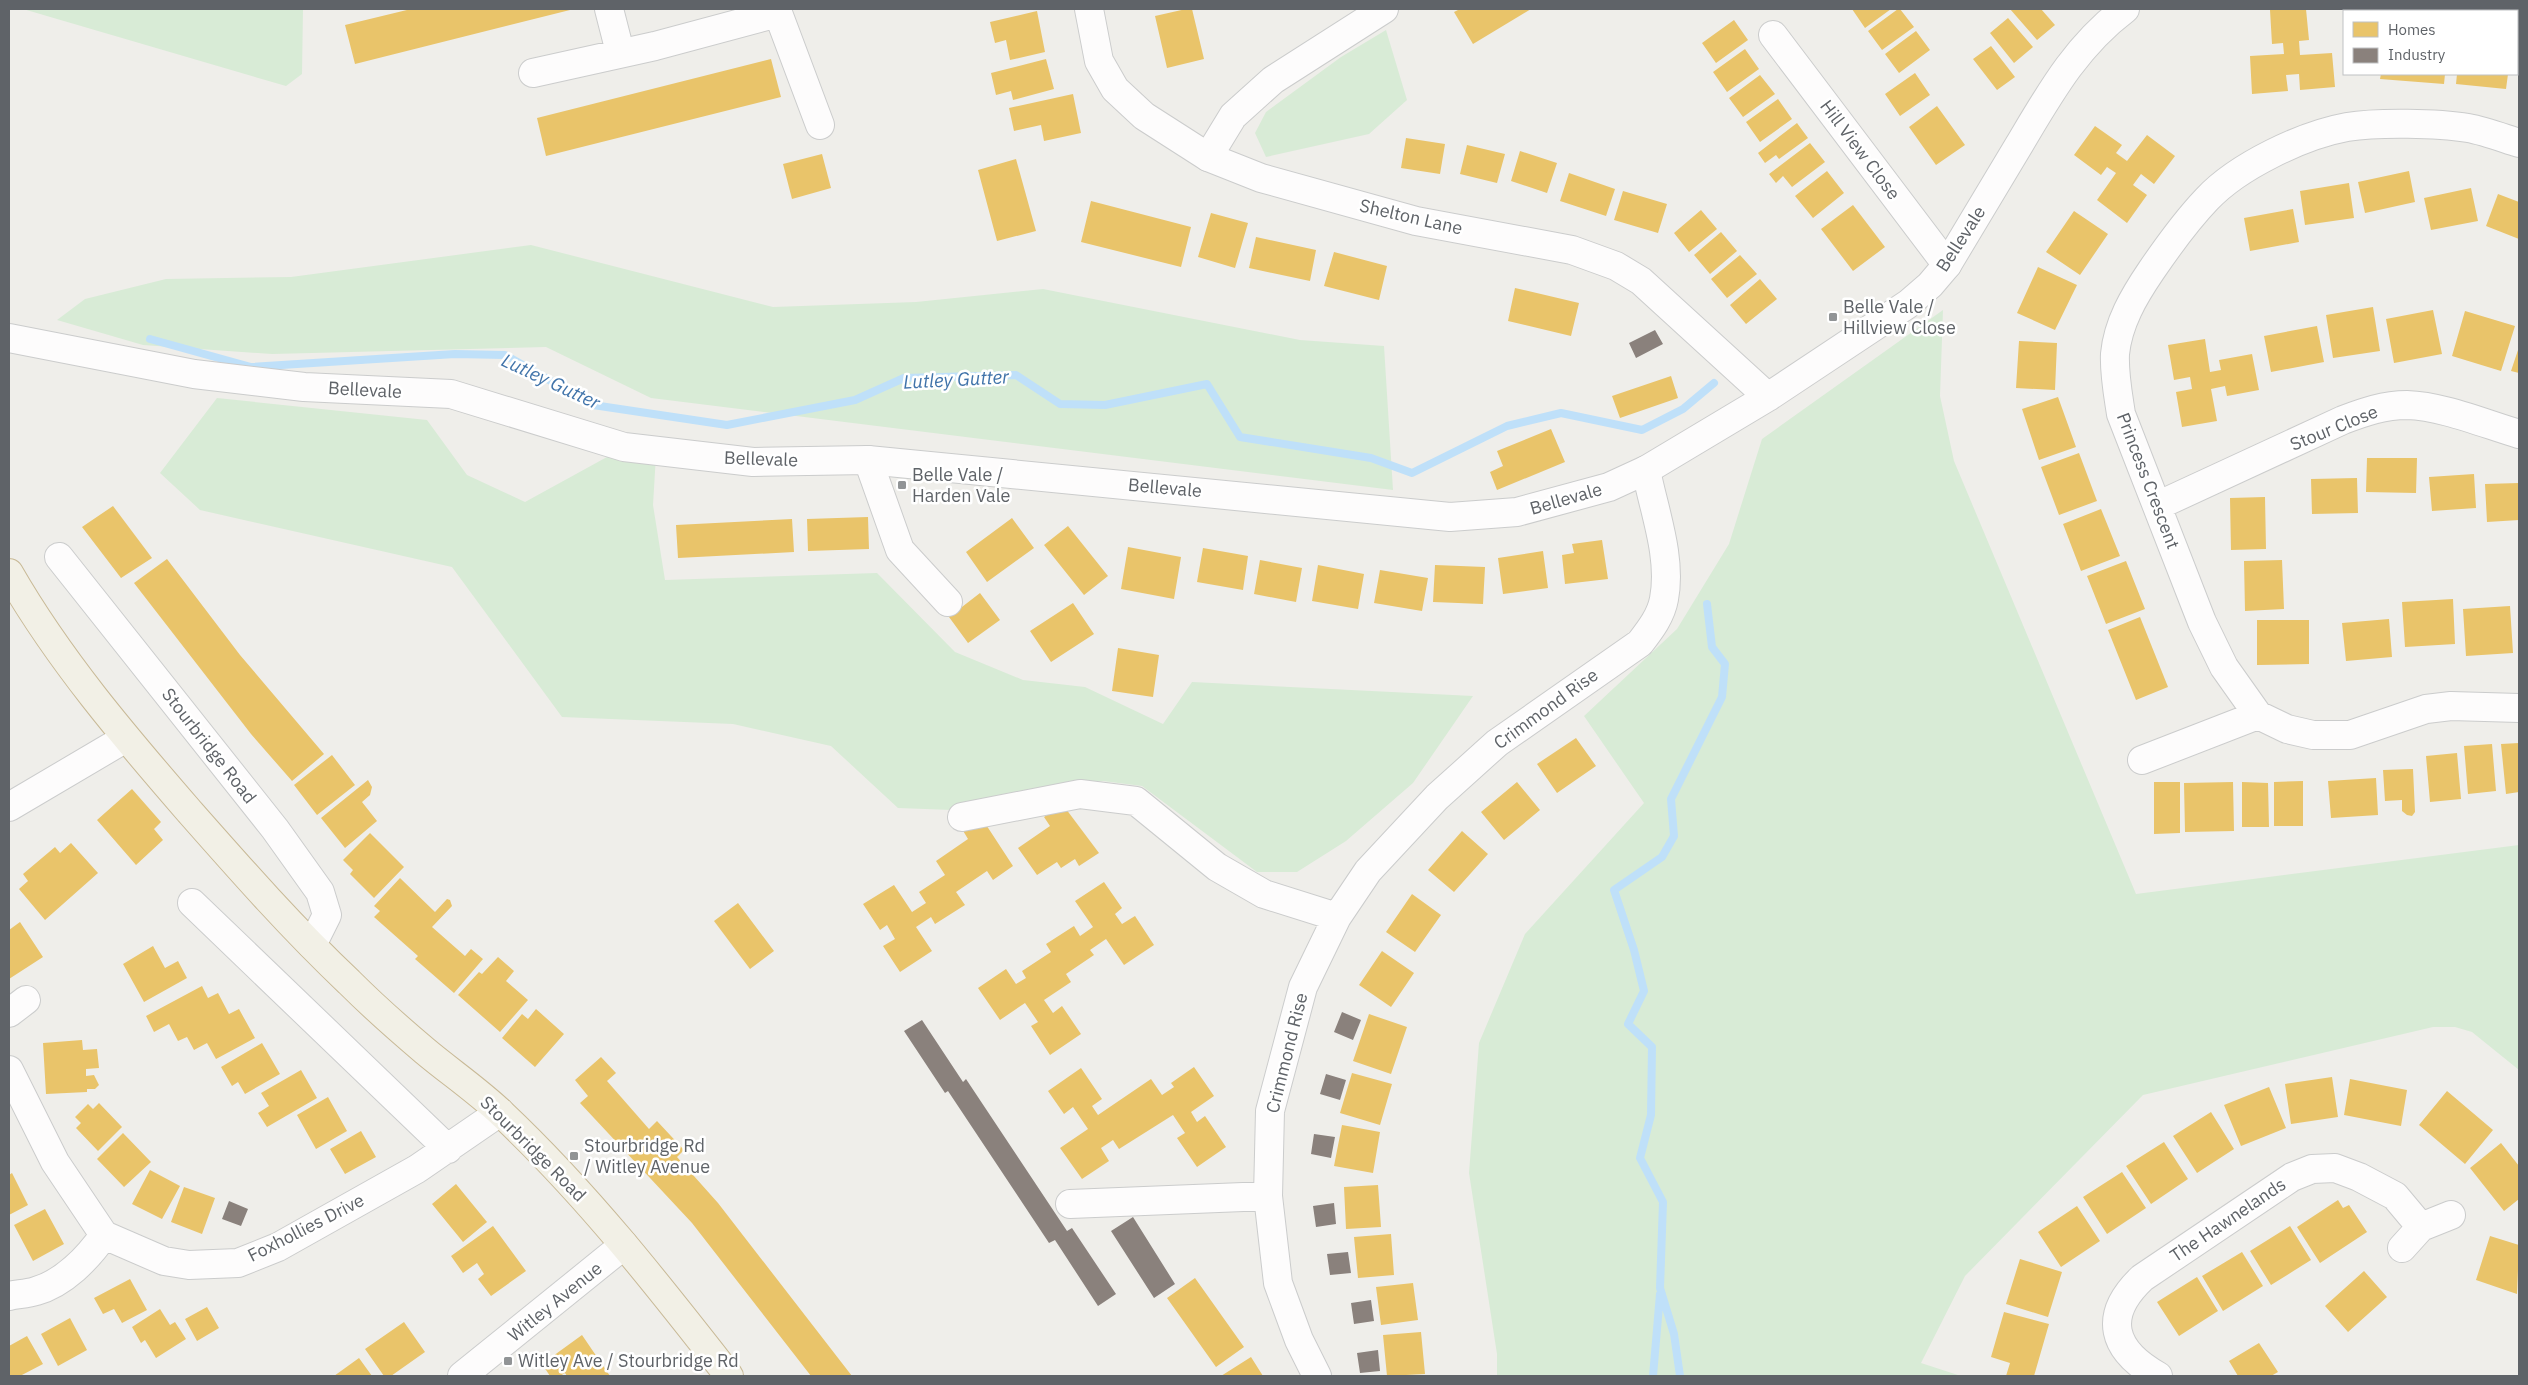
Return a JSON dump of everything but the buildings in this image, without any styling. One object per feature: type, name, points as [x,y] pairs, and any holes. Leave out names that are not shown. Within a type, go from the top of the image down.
[{"type":"highway","name":"Stourbridge Road","points":[[9,573],[79,679],[126,738],[252,884],[348,982],[424,1050],[500,1112],[569,1182],[624,1245],[729,1376]]},
{"type":"street","points":[[610,9],[620,52]]},
{"type":"street","name":"Shelton Lane","points":[[1089,9],[1099,61],[1115,88],[1144,116],[1208,157],[1261,178],[1416,221],[1572,250],[1616,266],[1641,281],[1768,397]]},
{"type":"street","points":[[1208,157],[1233,116],[1274,80],[1384,9]]},
{"type":"street","name":"Bellevale","points":[[9,338],[194,374],[304,387],[451,394],[624,448],[753,462],[868,460],[1450,517],[1517,512],[1609,487],[1646,470],[1768,397],[1908,304],[1930,285],[1947,266],[2059,78],[2086,43],[2104,25],[2125,9]]},
{"type":"street","points":[[533,73],[620,52],[655,46],[778,12],[820,124]]},
{"type":"street","name":"Hill View Close","points":[[1773,35],[1947,266]]},
{"type":"street","name":"Princess Crescent","points":[[2258,715],[2224,667],[2202,622],[2121,414],[2116,381],[2115,353],[2125,314],[2170,244],[2207,198],[2233,177],[2266,158],[2304,140],[2347,127],[2392,124],[2468,128],[2519,143]]},
{"type":"street","name":"Stour Close","points":[[2157,506],[2343,420],[2372,409],[2406,405],[2431,408],[2519,434]]},
{"type":"street","points":[[868,460],[900,550],[948,602]]},
{"type":"street","name":"Crimmond Rise","points":[[1317,1376],[1299,1340],[1278,1283],[1268,1196],[1270,1111],[1279,1070],[1303,987],[1337,917],[1368,871],[1437,797],[1496,744],[1640,643],[1654,626],[1664,600],[1666,565],[1646,470]]},
{"type":"street","name":"Stourbridge Road","points":[[59,557],[275,829],[320,892],[327,915],[312,945]]},
{"type":"street","points":[[2142,760],[2258,715],[2296,731],[2313,735],[2350,735],[2426,709],[2451,706],[2519,708]]},
{"type":"street","points":[[9,807],[126,738]]},
{"type":"street","points":[[962,818],[1080,794],[1136,801],[1217,867],[1264,894],[1337,917]]},
{"type":"street","points":[[192,903],[448,1148]]},
{"type":"street","points":[[9,1070],[55,1162],[104,1235],[89,1257],[60,1279],[37,1291],[9,1296]]},
{"type":"street","name":"Foxhollies Drive","points":[[104,1235],[164,1261],[189,1265],[238,1263],[278,1247],[417,1169],[500,1112]]},
{"type":"street","name":"The Hawnelands","points":[[2158,1376],[2130,1357],[2116,1332],[2117,1318],[2122,1300],[2142,1278],[2292,1177],[2312,1169],[2335,1168],[2359,1177],[2395,1196],[2421,1227]]},
{"type":"street","points":[[1070,1204],[1268,1196]]},
{"type":"street","points":[[2402,1248],[2421,1227],[2451,1215]]},
{"type":"street","name":"Witley Avenue","points":[[462,1376],[624,1245]]},
{"type":"green space","points":[[23,9],[303,9],[302,74],[286,86]]},
{"type":"green space","points":[[1386,30],[1407,100],[1369,134],[1266,157],[1255,133],[1266,112],[1341,57]]},
{"type":"green space","points":[[531,245],[773,307],[916,302],[1043,289],[1300,340],[1384,346],[1393,490],[651,398],[546,347],[272,354],[143,345],[57,320],[85,299],[166,279],[291,277]]},
{"type":"green space","points":[[1943,310],[1940,396],[1954,461],[2136,894],[2519,845],[2519,1070],[2472,1032],[2455,1027],[2433,1027],[2143,1095],[1965,1276],[1921,1363],[1961,1376],[1497,1376],[1497,1354],[1469,1173],[1479,1043],[1525,934],[1644,803],[1584,716],[1677,629],[1729,544],[1762,439]]},
{"type":"green space","points":[[217,398],[427,420],[467,475],[525,502],[607,457],[656,455],[653,505],[665,580],[877,573],[955,652],[1023,680],[1085,687],[1163,724],[1192,682],[1473,696],[1413,783],[1346,841],[1297,872],[1257,872],[1142,786],[1103,781],[1070,784],[952,810],[898,808],[831,746],[733,724],[562,717],[452,567],[200,510],[160,473]]},
{"type":"waterway","name":"Lutley Gutter","points":[[150,339],[251,367],[455,354],[505,355],[593,405],[727,425],[855,400],[904,378],[1016,375],[1060,404],[1105,405],[1207,384],[1240,437],[1371,458],[1412,473],[1507,426],[1561,413],[1642,430],[1683,409],[1714,383]]},
{"type":"waterway","points":[[1680,1376],[1674,1334],[1660,1288],[1663,1202],[1640,1158],[1651,1115],[1652,1047],[1628,1024],[1644,991],[1634,950],[1614,890],[1662,857],[1674,836],[1671,799],[1722,697],[1725,664],[1712,647],[1707,604]]},
{"type":"waterway","points":[[1653,1376],[1660,1294]]},
{"type":"place","name":"Belle Vale / Hillview Close","points":[[1833,317]]},
{"type":"place","name":"Belle Vale / Harden Vale","points":[[902,485]]},
{"type":"place","name":"Stourbridge Rd / Witley Avenue","points":[[574,1156]]},
{"type":"place","name":"Witley Ave / Stourbridge Rd","points":[[508,1361]]}]
